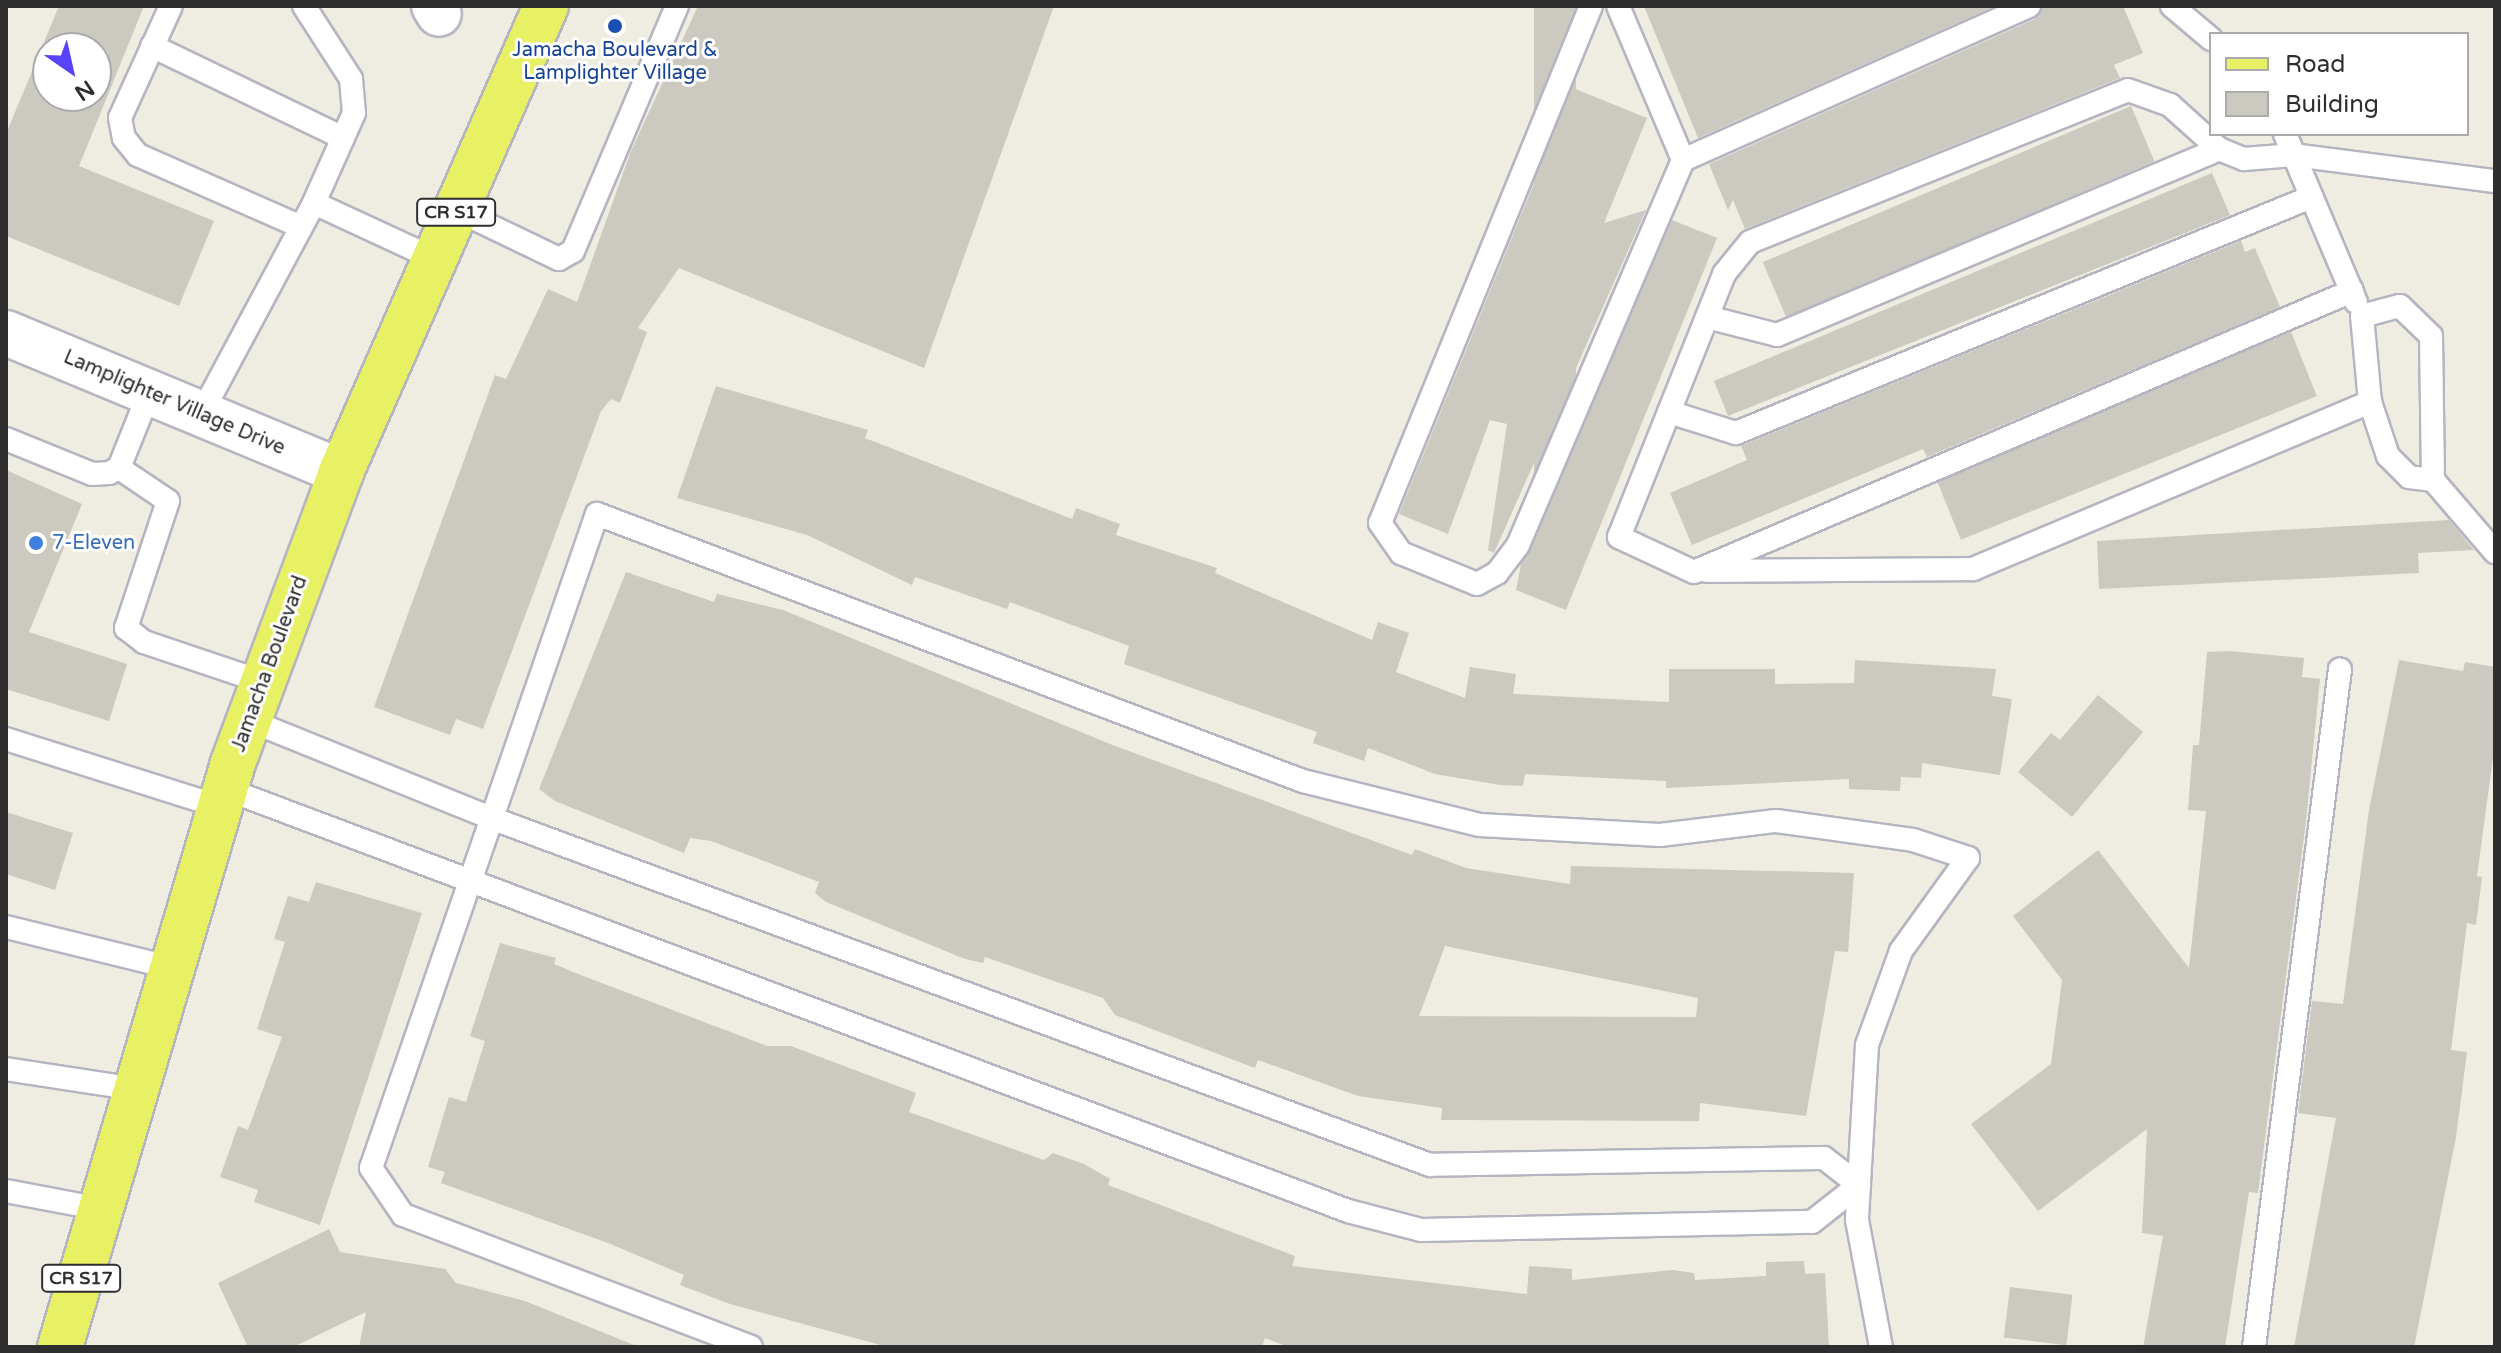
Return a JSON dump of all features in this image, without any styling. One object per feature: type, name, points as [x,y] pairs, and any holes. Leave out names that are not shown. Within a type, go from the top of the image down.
[{"type":"main road","name":"Jamacha Boulevard","points":[[60,1347],[223,798],[256,701],[341,472],[546,6]]},
{"type":"street","name":"Lamplighter Village Drive","points":[[6,333],[341,472]]},
{"type":"lane","points":[[171,6],[120,118],[138,155],[301,227]]},
{"type":"lane","points":[[201,414],[314,203],[354,113],[351,79],[304,6]]},
{"type":"lane","points":[[457,210],[559,259],[573,251],[677,6]]},
{"type":"lane","points":[[1591,6],[1380,523],[1401,553],[1477,584],[1497,573],[1518,545],[1683,160],[2029,6]]},
{"type":"lane","points":[[1618,6],[1683,160]]},
{"type":"lane","points":[[2172,6],[2209,37]]},
{"type":"lane","points":[[152,46],[343,138]]},
{"type":"lane","points":[[2370,402],[1973,569],[1694,572],[1619,537],[1724,274],[1750,242],[2128,90],[2170,105],[2219,149],[2244,159],[2289,144],[2495,181]]},
{"type":"lane","points":[[2289,144],[2362,316],[2370,402],[2388,456],[2409,477],[2433,480]]},
{"type":"lane","points":[[1707,317],[1777,335],[2219,149]]},
{"type":"lane","points":[[1669,412],[1736,433],[2311,197]]},
{"type":"lane","points":[[314,203],[435,259]]},
{"type":"lane","points":[[1694,572],[2352,291]]},
{"type":"lane","points":[[2362,316],[2400,306],[2418,316],[2431,336],[2433,480],[2495,552]]},
{"type":"lane","points":[[119,468],[149,393]]},
{"type":"lane","points":[[6,439],[92,474],[119,468],[168,501],[126,628],[144,642],[256,701],[491,818],[1430,1165],[1824,1158],[1859,1185]]},
{"type":"lane","points":[[751,1347],[403,1215],[371,1168],[597,514],[1303,781],[1465,821],[1660,835],[1776,821],[1913,840],[1968,858],[1901,951],[1867,1045],[1857,1220],[1881,1347]]},
{"type":"lane","points":[[2254,1347],[2340,669]]},
{"type":"lane","points":[[6,739],[223,798],[470,878],[1348,1211],[1421,1230],[1812,1222],[1859,1185]]},
{"type":"lane","points":[[6,927],[173,968]]},
{"type":"lane","points":[[6,1069],[137,1089]]},
{"type":"lane","points":[[6,1191],[101,1209]]},
{"type":"building","points":[[59,6],[144,6],[112,85],[112,32],[48,32]]},
{"type":"building","points":[[698,6],[1054,6],[924,368],[679,268],[638,328],[647,332],[620,403],[611,399],[601,411],[483,729],[456,719],[450,735],[374,707],[495,375],[506,379],[548,289],[577,302],[631,151]]},
{"type":"building","points":[[1534,6],[1576,6],[1576,577],[1534,577]]},
{"type":"building","points":[[1644,6],[1995,6],[1698,138]]},
{"type":"building","points":[[2043,6],[2123,6],[2143,53],[2114,65],[2120,78],[1745,229],[1733,200],[1728,210],[1709,164],[2035,19]]},
{"type":"building","points":[[32,71],[32,112],[101,112],[79,166],[214,221],[179,306],[6,236],[6,134]]},
{"type":"building","points":[[1573,88],[1647,118],[1604,223],[1646,210],[1494,553],[1488,550],[1507,424],[1490,420],[1448,534],[1399,514]]},
{"type":"building","points":[[2131,106],[2154,161],[1786,318],[1763,262]]},
{"type":"building","points":[[2212,173],[2230,215],[1728,416],[1714,381]]},
{"type":"building","points":[[1672,220],[1717,238],[1566,610],[1516,590],[1521,564]]},
{"type":"building","points":[[2241,241],[2245,252],[2255,248],[2280,307],[1927,457],[1923,449],[1692,545],[1670,493],[1747,460],[1741,446]]},
{"type":"building","points":[[2291,332],[2317,396],[1961,540],[1935,476]]},
{"type":"building","points":[[716,386],[868,430],[865,438],[1072,519],[1076,508],[1120,524],[1116,535],[1217,568],[1215,573],[1372,640],[1378,622],[1409,633],[1396,672],[1465,698],[1470,667],[1516,674],[1513,694],[1669,702],[1669,669],[1775,669],[1775,684],[1854,683],[1855,660],[1996,669],[1992,696],[2012,699],[2000,775],[1922,763],[1921,778],[1901,777],[1900,791],[1849,789],[1849,779],[1666,788],[1666,781],[1525,774],[1523,786],[1435,774],[1368,748],[1364,761],[1313,743],[1317,732],[1124,664],[1129,646],[1010,602],[1007,609],[915,577],[912,585],[807,535],[677,498]]},
{"type":"building","points":[[6,470],[82,504],[29,632],[127,664],[109,721],[6,689]]},
{"type":"building","points":[[2449,520],[2474,550],[2418,553],[2419,573],[2099,589],[2097,541]]},
{"type":"building","points":[[626,572],[714,602],[717,594],[783,610],[1115,746],[1412,855],[1415,849],[1466,868],[1570,884],[1571,866],[1854,873],[1848,952],[1835,951],[1806,1116],[1700,1103],[1699,1121],[1441,1120],[1442,1108],[1358,1096],[1258,1060],[1255,1068],[1115,1015],[1103,998],[985,957],[983,963],[965,959],[826,902],[815,893],[819,882],[711,841],[690,838],[684,853],[555,801],[539,789]],"holes":[[[1445,946],[1698,998],[1696,1017],[1419,1016]]]},
{"type":"building","points":[[2207,652],[2304,658],[2302,677],[2320,679],[2306,821],[2258,1193],[2249,1192],[2225,1347],[2143,1347],[2163,1236],[2142,1233],[2147,1129],[2038,1211],[1971,1124],[2051,1064],[2062,980],[2013,916],[2098,850],[2189,968],[2206,811],[2188,810],[2193,745],[2199,745]]},
{"type":"building","points":[[2399,660],[2463,671],[2465,662],[2495,667],[2495,743],[2477,876],[2482,877],[2476,925],[2467,923],[2451,1050],[2467,1052],[2456,1137],[2414,1347],[2294,1347],[2336,1118],[2298,1113],[2312,1001],[2343,1004],[2369,810]]},
{"type":"building","points":[[2098,695],[2143,732],[2072,817],[2018,772],[2051,733],[2060,740]]},
{"type":"building","points":[[6,812],[73,833],[55,890],[6,874]]},
{"type":"building","points":[[316,882],[422,913],[320,1225],[254,1202],[258,1190],[220,1177],[238,1126],[248,1130],[282,1037],[257,1029],[285,942],[274,939],[288,896],[309,902]]},
{"type":"building","points":[[500,943],[556,958],[554,964],[573,972],[767,1046],[791,1046],[916,1093],[909,1112],[1044,1160],[1053,1153],[1084,1164],[1110,1179],[1108,1185],[1295,1256],[1292,1266],[1527,1294],[1529,1266],[1572,1269],[1572,1280],[1673,1270],[1694,1273],[1695,1280],[1766,1276],[1766,1262],[1804,1261],[1805,1274],[1825,1273],[1829,1347],[1289,1347],[1265,1338],[1262,1347],[888,1347],[730,1304],[680,1285],[684,1275],[608,1243],[441,1183],[445,1172],[428,1167],[449,1097],[466,1102],[485,1041],[470,1036]]},
{"type":"building","points":[[329,1229],[340,1252],[445,1269],[456,1283],[525,1301],[639,1347],[359,1347],[366,1312],[293,1347],[248,1347],[218,1283]]},
{"type":"building","points":[[2010,1287],[2073,1295],[2066,1345],[2004,1338]]},
{"type":"place","name":"Jamacha Boulevard & Lamplighter Village","points":[[615,26]]},
{"type":"place","name":"7-Eleven","points":[[36,543]]}]
